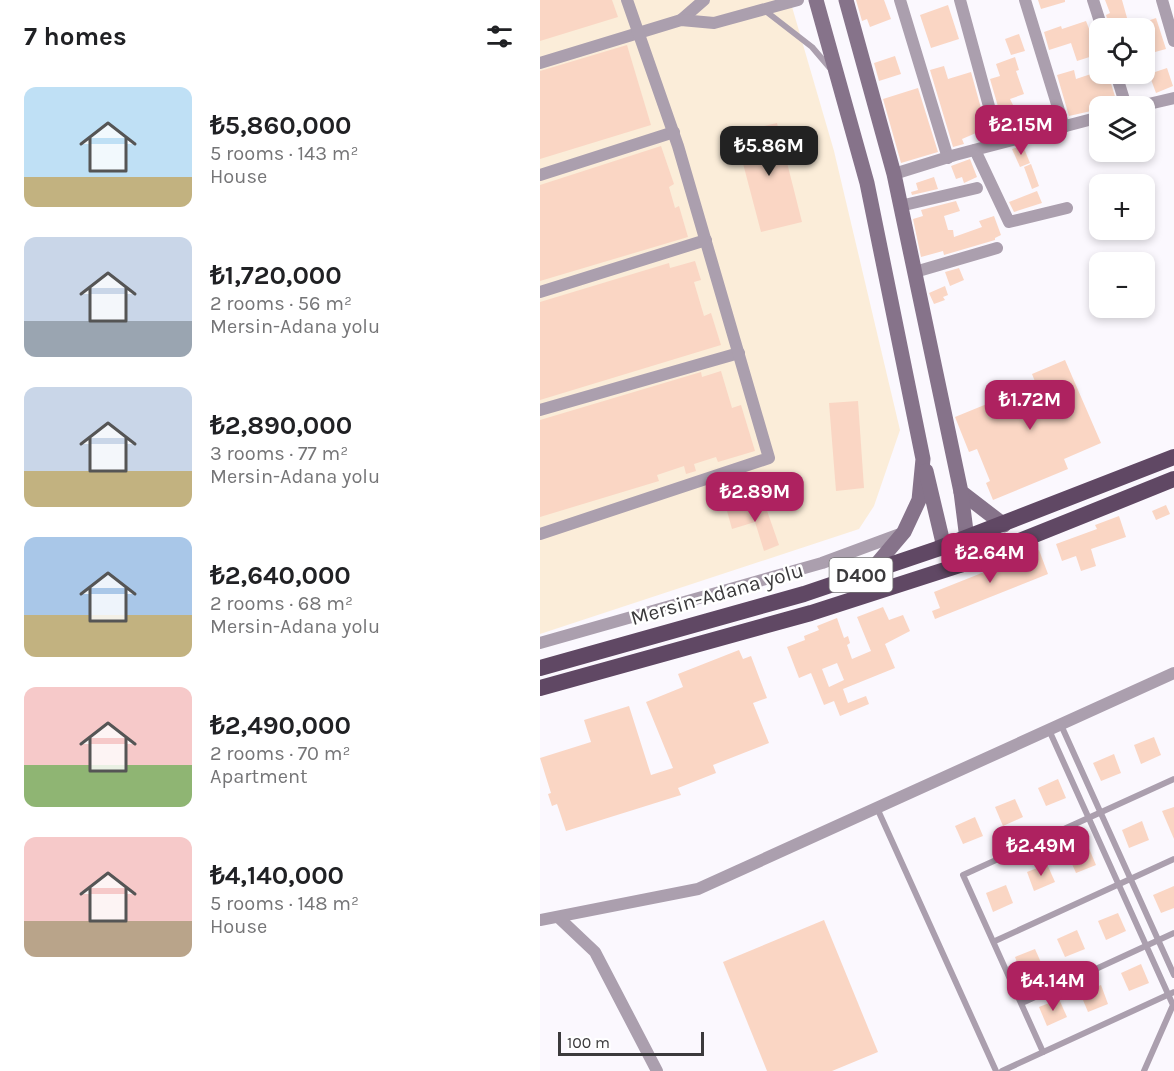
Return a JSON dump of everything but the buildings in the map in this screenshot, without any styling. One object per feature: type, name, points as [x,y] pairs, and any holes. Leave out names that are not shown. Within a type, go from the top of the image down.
[{"type":"highway","name":"Mersin-Adana yolu","points":[[540,668],[804,594],[967,539],[1174,458]]},
{"type":"highway","name":"Mersin-Adana yolu","points":[[540,688],[811,613],[960,565],[1174,479]]},
{"type":"main road","points":[[816,0],[867,183],[944,547],[960,565]]},
{"type":"main road","points":[[846,0],[894,174],[961,492],[967,539],[960,565]]},
{"type":"main road","points":[[870,572],[904,532],[919,500],[924,459]]},
{"type":"main road","points":[[961,492],[1004,525]]},
{"type":"street","points":[[540,534],[769,458],[674,132],[627,0]]},
{"type":"street","points":[[681,20],[704,0]]},
{"type":"street","points":[[540,63],[681,20],[714,23],[798,0]]},
{"type":"street","points":[[900,0],[948,158]]},
{"type":"street","points":[[960,0],[999,143]]},
{"type":"street","points":[[1025,0],[1064,127]]},
{"type":"street","points":[[1094,0],[1099,18]]},
{"type":"street","points":[[1162,0],[1174,41]]},
{"type":"street","points":[[1155,102],[1174,98]]},
{"type":"street","points":[[894,174],[999,143],[1089,120]]},
{"type":"street","points":[[540,175],[674,132]]},
{"type":"street","points":[[975,150],[1009,222],[1067,208]]},
{"type":"street","points":[[900,206],[977,188]]},
{"type":"street","points":[[540,292],[706,240]]},
{"type":"street","points":[[915,272],[997,248]]},
{"type":"street","points":[[540,410],[739,353]]},
{"type":"street","points":[[540,643],[822,563],[904,532]]},
{"type":"street","points":[[540,920],[698,889],[1174,673]]},
{"type":"street","points":[[558,917],[595,952],[657,1071]]},
{"type":"lane","points":[[762,9],[812,46],[824,59],[837,80]]},
{"type":"lane","points":[[1055,727],[1101,812],[1174,975]]},
{"type":"lane","points":[[1055,727],[1089,818],[1171,993],[1173,1005],[1144,1071]]},
{"type":"lane","points":[[1043,1052],[995,941],[963,875],[1174,779]]},
{"type":"lane","points":[[877,808],[996,1071]]},
{"type":"lane","points":[[995,941],[1174,859]]},
{"type":"lane","points":[[1023,1003],[1174,933]]},
{"type":"lane","points":[[1002,1071],[1171,993]]},
{"type":"shaded area","points":[[540,0],[790,0],[834,151],[900,430],[874,506],[859,529],[540,634]]}]
